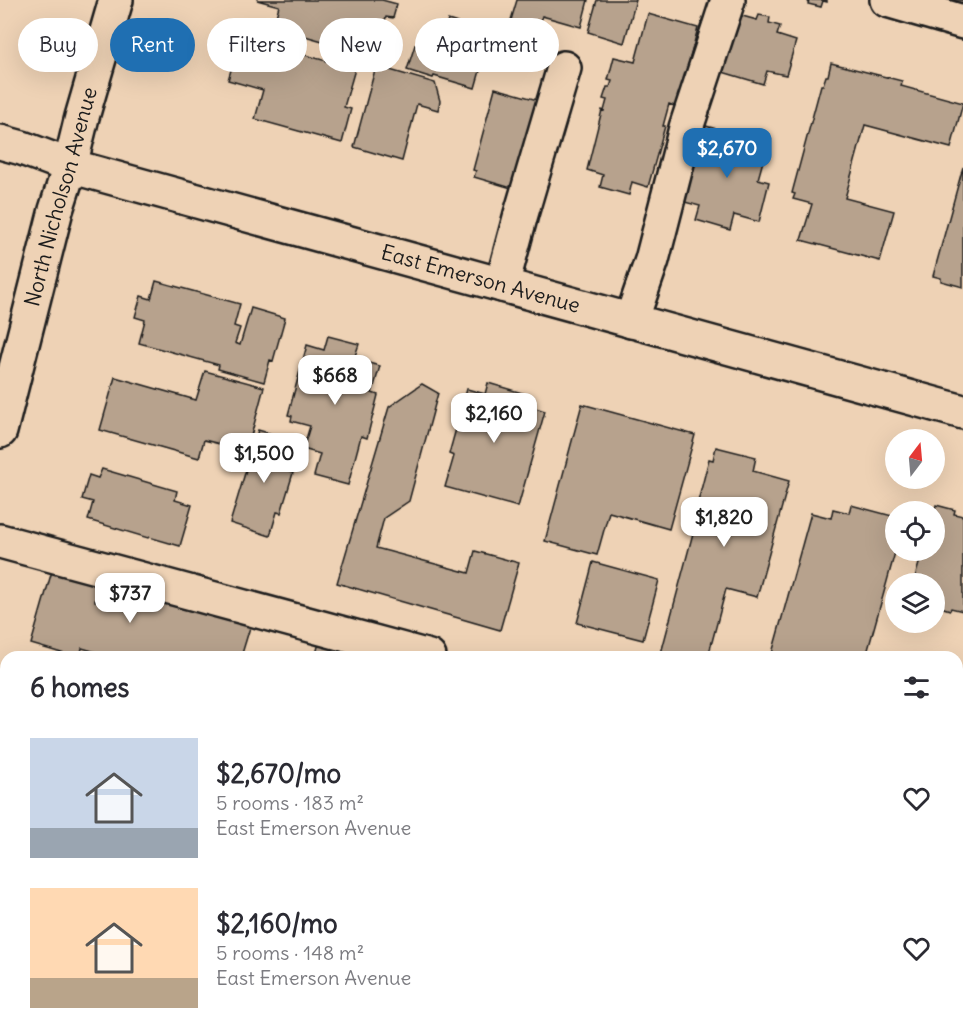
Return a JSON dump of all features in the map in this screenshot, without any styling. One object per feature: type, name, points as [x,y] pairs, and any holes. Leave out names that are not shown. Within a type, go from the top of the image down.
[{"type":"street","name":"North Nicholson Avenue","points":[[0,431],[56,210],[116,0]]},
{"type":"street","points":[[631,321],[652,260],[686,128],[728,0]]},
{"type":"street","points":[[887,0],[963,22]]},
{"type":"street","points":[[502,285],[564,68]]},
{"type":"street","name":"East Emerson Avenue","points":[[0,142],[70,166],[963,412]]},
{"type":"street","points":[[0,541],[407,651]]},
{"type":"building","points":[[257,0],[382,0],[397,4],[393,18],[319,18],[319,40],[307,37],[307,18],[276,18],[279,6]]},
{"type":"building","points":[[517,0],[588,0],[581,27],[559,21],[559,18],[542,16],[541,18],[512,18]]},
{"type":"building","points":[[597,0],[636,0],[624,43],[588,32]]},
{"type":"building","points":[[809,0],[827,0],[827,2],[823,1],[821,7],[808,4]]},
{"type":"building","points":[[947,0],[963,0],[963,5]]},
{"type":"building","points":[[648,14],[698,28],[677,107],[669,104],[648,187],[632,182],[629,195],[600,187],[603,175],[587,170],[602,110],[604,111],[607,100],[603,99],[612,81],[608,80],[614,57],[635,62]]},
{"type":"building","points":[[735,14],[757,20],[759,15],[770,17],[769,23],[780,26],[777,35],[796,41],[786,75],[767,71],[763,84],[719,71]]},
{"type":"building","points":[[415,45],[415,72],[480,72],[475,88],[407,70]]},
{"type":"building","points":[[307,56],[319,59],[319,72],[354,72],[344,107],[351,109],[342,143],[255,119],[263,90],[228,80],[230,72],[307,72]]},
{"type":"building","points":[[831,63],[902,81],[901,86],[963,103],[951,148],[865,125],[845,198],[894,211],[880,261],[801,240],[812,204],[793,199],[795,194],[792,193],[821,85],[828,76]]},
{"type":"building","points":[[374,72],[397,72],[435,83],[440,101],[438,110],[417,104],[402,161],[354,147]]},
{"type":"building","points":[[495,88],[548,103],[515,189],[474,177],[476,171],[473,170]]},
{"type":"building","points":[[706,126],[768,143],[758,179],[769,182],[759,222],[734,215],[730,230],[696,220],[700,206],[681,201],[692,162],[695,162]]},
{"type":"building","points":[[963,167],[963,287],[941,281],[941,278],[933,276]]},
{"type":"building","points":[[156,281],[240,304],[234,326],[240,328],[235,343],[240,345],[251,308],[285,318],[273,361],[270,360],[264,382],[218,369],[219,365],[139,343],[145,320],[135,317],[141,296],[151,299]]},
{"type":"building","points":[[328,336],[359,344],[354,359],[380,366],[372,393],[378,395],[367,438],[361,436],[348,485],[314,476],[320,454],[303,449],[310,426],[291,421],[292,416],[288,415],[307,345],[324,350]]},
{"type":"building","points":[[205,371],[264,387],[247,451],[204,440],[199,458],[100,430],[115,377],[196,400]]},
{"type":"building","points":[[488,383],[532,396],[529,406],[545,411],[518,507],[445,487],[454,456],[449,454],[467,389],[485,394]]},
{"type":"building","points":[[422,384],[438,393],[409,501],[384,518],[376,548],[469,573],[475,551],[519,563],[500,630],[337,583],[389,407]]},
{"type":"building","points":[[582,404],[695,435],[669,529],[609,512],[597,555],[545,541]]},
{"type":"building","points":[[258,430],[296,441],[287,471],[293,473],[281,513],[277,512],[270,536],[230,523]]},
{"type":"building","points":[[716,447],[756,457],[753,471],[789,481],[757,597],[726,589],[710,651],[662,651],[696,522],[693,521],[709,459],[713,460]]},
{"type":"building","points":[[102,469],[177,491],[175,500],[192,505],[180,546],[88,520],[93,502],[82,499],[89,475],[98,478]]},
{"type":"building","points":[[851,505],[885,514],[885,561],[893,561],[889,573],[885,573],[885,589],[868,651],[773,651],[811,513],[831,518],[833,509],[849,513]]},
{"type":"building","points":[[945,507],[955,510],[954,514],[963,516],[963,611],[945,608],[945,573],[916,573],[920,561],[945,561]]},
{"type":"building","points":[[593,562],[659,580],[643,640],[577,623]]},
{"type":"building","points":[[54,564],[102,577],[95,601],[131,611],[137,591],[251,624],[243,651],[92,651],[82,648],[81,651],[55,651],[31,644]]},
{"type":"building","points":[[319,643],[358,651],[317,651]]}]
